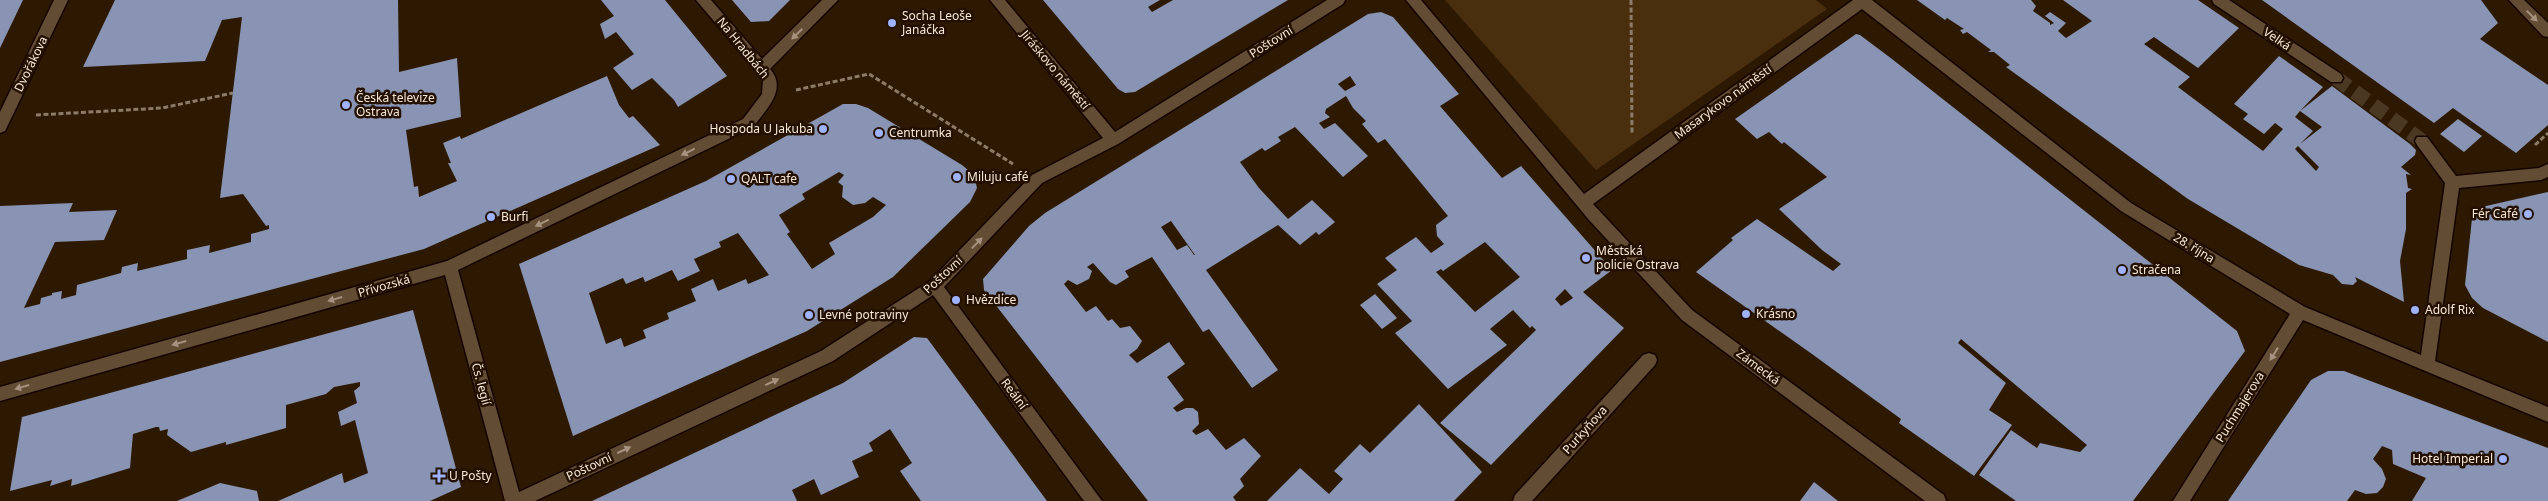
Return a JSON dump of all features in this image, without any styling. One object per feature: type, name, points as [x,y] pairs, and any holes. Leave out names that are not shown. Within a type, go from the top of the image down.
[{"type":"street","name":"Dvořákova","points":[[3,122],[62,0]]},
{"type":"street","name":"Na Hradbách","points":[[703,0],[770,78],[769,96],[748,123]]},
{"type":"street","points":[[762,68],[832,0]]},
{"type":"street","name":"Jiráskovo náměstí","points":[[997,0],[1112,140]]},
{"type":"street","name":"Poštovní","points":[[515,501],[827,356],[935,286],[1037,179],[1112,140],[1338,0]]},
{"type":"street","points":[[1413,0],[1583,203]]},
{"type":"street","name":"Velká","points":[[2219,0],[2336,78]]},
{"type":"street","points":[[2516,0],[2548,32]]},
{"type":"street","name":"Masarykovo náměstí","points":[[1583,203],[1862,1]]},
{"type":"street","name":"28. října","points":[[1862,1],[2126,207],[2300,312],[2548,415]]},
{"type":"street","name":"Přívozská","points":[[0,394],[450,267],[748,123]]},
{"type":"street","points":[[2422,141],[2452,182],[2427,365]]},
{"type":"street","points":[[2452,182],[2544,172]]},
{"type":"street","name":"Zámecká","points":[[1583,203],[1687,315],[1938,501]]},
{"type":"street","name":"Čs. legií","points":[[450,267],[515,501]]},
{"type":"street","name":"Reální","points":[[935,286],[1094,501]]},
{"type":"street","name":"Puchmajerova","points":[[2181,501],[2300,312]]},
{"type":"street","name":"Purkyňova","points":[[1521,501],[1649,360]]},
{"type":"path","points":[[1630,0],[1634,166]]},
{"type":"path","points":[[769,96],[869,74],[1037,179]]},
{"type":"path","points":[[3,122],[162,108],[232,93]]},
{"type":"shaded area","points":[[1445,0],[1816,0],[1827,9],[1596,170]]},
{"type":"building","points":[[0,0],[23,0],[0,48]]},
{"type":"building","points":[[115,0],[398,0],[399,72],[457,58],[461,117],[406,130],[414,187],[418,186],[419,197],[457,181],[448,163],[451,163],[443,143],[460,136],[461,139],[607,76],[619,105],[629,118],[633,116],[660,145],[424,249],[0,362],[0,206],[73,203],[69,212],[117,210],[104,240],[55,242],[24,308],[40,304],[41,298],[52,295],[52,293],[62,291],[61,299],[76,295],[77,285],[121,273],[122,267],[138,263],[137,271],[187,259],[187,250],[210,245],[209,253],[251,242],[251,234],[269,229],[269,225],[266,226],[243,194],[220,198],[242,17],[222,20],[205,61],[83,67]]},
{"type":"building","points":[[601,0],[665,0],[727,76],[678,107],[674,100],[652,78],[632,90],[613,68],[634,54],[616,32],[605,39],[600,24],[614,16]]},
{"type":"building","points":[[732,0],[790,0],[769,21],[751,22]]},
{"type":"building","points":[[1043,0],[1160,0],[1148,7],[1152,12],[1173,0],[1288,0],[1135,92],[1125,93],[1118,89]]},
{"type":"building","points":[[1917,0],[2031,0],[2036,6],[2033,11],[2050,23],[2050,25],[2054,23],[2045,16],[2050,12],[2066,23],[2058,31],[2066,38],[2092,21],[2063,0],[2198,0],[2239,28],[2198,68],[2154,37],[2144,44],[2190,77],[2178,87],[2263,151],[2283,129],[2275,123],[2264,134],[2243,119],[2248,114],[2234,104],[2279,56],[2323,87],[2300,111],[2332,86],[2416,150],[2415,155],[2401,167],[2411,175],[2406,174],[2408,188],[2412,189],[2406,193],[2406,229],[2400,261],[2404,302],[2355,277],[2357,281],[2353,285],[2342,284],[2333,275],[2299,265],[2188,199],[2006,67],[2010,65],[1994,52],[1988,52],[1991,50],[1967,32],[1963,34],[1960,30],[1964,29],[1947,18],[1945,20]],"holes":[[[2300,111],[2322,127],[2300,144],[2313,131],[2295,117]],[[2298,146],[2319,167],[2316,171],[2295,149]]]},
{"type":"building","points":[[2262,0],[2481,0],[2498,23],[2480,39],[2548,85],[2548,125],[2516,153],[2453,108],[2434,123]]},
{"type":"building","points":[[1381,12],[1393,17],[1459,94],[1440,106],[1502,178],[1521,166],[1612,270],[1583,292],[1624,328],[1491,465],[1440,423],[1536,330],[1532,326],[1530,328],[1513,310],[1490,329],[1507,345],[1448,389],[1395,333],[1412,321],[1377,284],[1397,270],[1385,258],[1416,237],[1431,253],[1444,244],[1437,236],[1436,225],[1448,216],[1385,139],[1378,143],[1362,124],[1366,121],[1353,108],[1346,96],[1326,109],[1325,113],[1330,117],[1319,123],[1324,129],[1335,123],[1368,156],[1343,177],[1295,127],[1278,137],[1281,141],[1265,151],[1262,148],[1240,162],[1259,188],[1288,219],[1312,200],[1335,222],[1319,235],[1316,232],[1300,245],[1278,225],[1206,270],[1278,370],[1252,388],[1209,329],[1203,332],[1152,257],[1125,271],[1129,277],[1116,285],[1110,282],[1093,263],[1087,267],[1092,271],[1089,279],[1077,285],[1068,280],[1064,284],[1086,312],[1096,306],[1108,321],[1112,319],[1120,328],[1130,326],[1142,341],[1137,349],[1129,355],[1137,363],[1169,342],[1185,364],[1167,377],[1184,400],[1173,408],[1177,412],[1186,408],[1193,408],[1198,412],[1199,424],[1192,431],[1196,435],[1208,429],[1226,450],[1244,438],[1261,456],[1240,479],[1244,486],[1233,497],[1236,501],[1148,501],[984,290],[983,279],[1029,226],[1045,213],[1368,14]],"holes":[[[1350,76],[1356,85],[1345,91],[1338,84]],[[1171,221],[1195,255],[1187,245],[1177,250],[1161,227]],[[1485,242],[1520,277],[1475,312],[1436,272],[1441,269],[1443,271]],[[1565,289],[1573,298],[1561,306],[1555,299]]]},
{"type":"building","points":[[1856,34],[1892,59],[2237,331],[2245,351],[2133,501],[2016,501],[1979,475],[2011,430],[2037,448],[2040,443],[2080,452],[2087,445],[1961,339],[1958,343],[2006,383],[1989,410],[2012,425],[1974,476],[1899,423],[1901,419],[1696,272],[1733,240],[1731,238],[1757,219],[1833,271],[1841,264],[1822,250],[1779,209],[1827,177],[1784,142],[1782,144],[1769,132],[1757,139],[1735,119]]},
{"type":"building","points":[[843,104],[856,104],[868,108],[962,165],[974,175],[977,188],[970,202],[893,277],[807,331],[573,436],[519,264],[706,181]],"holes":[[[839,172],[844,175],[838,182],[843,186],[842,197],[853,205],[865,203],[873,197],[886,205],[873,217],[829,243],[835,254],[812,269],[787,234],[790,232],[779,215],[805,199],[802,194]],[[738,233],[769,275],[748,284],[746,279],[718,291],[713,279],[691,289],[696,301],[667,313],[669,319],[643,330],[646,338],[624,347],[621,338],[606,344],[589,293],[623,278],[626,284],[643,277],[645,282],[672,270],[678,281],[700,271],[694,259],[721,247],[719,242]]]},
{"type":"building","points":[[2458,119],[2482,136],[2464,152],[2440,134]]},
{"type":"building","points":[[2548,192],[2548,342],[2483,308],[2472,298],[2465,285],[2473,209]]},
{"type":"building","points":[[1375,294],[1397,318],[1382,329],[1360,305]]},
{"type":"building","points":[[413,310],[461,487],[430,501],[278,501],[342,473],[344,483],[368,473],[355,420],[341,426],[338,412],[357,403],[354,391],[360,386],[360,382],[334,387],[326,394],[286,405],[286,428],[226,445],[226,442],[191,452],[167,435],[168,429],[160,431],[159,427],[156,427],[133,434],[130,468],[71,486],[72,479],[50,486],[52,480],[10,491],[22,417]]},
{"type":"building","points":[[914,337],[927,338],[1047,501],[921,501],[900,471],[912,463],[890,429],[869,443],[873,451],[852,461],[859,477],[821,495],[814,479],[792,490],[797,501],[592,501],[843,383]]},
{"type":"building","points":[[2328,371],[2344,371],[2548,448],[2548,501],[2412,501],[2426,478],[2393,464],[2392,450],[2382,446],[2373,459],[2382,469],[2386,479],[2383,487],[2377,493],[2366,494],[2355,490],[2347,501],[2228,501],[2311,380]]},
{"type":"building","points":[[1419,404],[1482,472],[1454,501],[1267,501],[1300,468],[1329,494],[1343,479],[1334,471],[1360,444],[1370,453]]},
{"type":"building","points":[[1814,482],[1838,501],[1800,501]]},
{"type":"building","points":[[220,483],[257,491],[259,501],[177,501]]},
{"type":"tunnel","points":[[2336,78],[2422,141]]},
{"type":"place","name":"Socha Leoše Janáčka","points":[[892,23]]},
{"type":"place","name":"Česká televize Ostrava","points":[[346,105]]},
{"type":"place","name":"Hospoda U Jakuba","points":[[823,129]]},
{"type":"place","name":"Centrumka","points":[[879,133]]},
{"type":"place","name":"Miluju café","points":[[957,177]]},
{"type":"place","name":"QALT cafe","points":[[731,179]]},
{"type":"place","name":"Fér Café","points":[[2528,214]]},
{"type":"place","name":"Burfi","points":[[491,217]]},
{"type":"place","name":"Městská policie Ostrava","points":[[1586,258]]},
{"type":"place","name":"Stračena","points":[[2122,270]]},
{"type":"place","name":"Hvězdice","points":[[956,300]]},
{"type":"place","name":"Adolf Rix","points":[[2415,310]]},
{"type":"place","name":"Krásno","points":[[1746,314]]},
{"type":"place","name":"Levné potraviny","points":[[809,315]]},
{"type":"place","name":"Hotel Imperial","points":[[2503,459]]},
{"type":"place","name":"U Pošty","points":[[439,476]]}]
